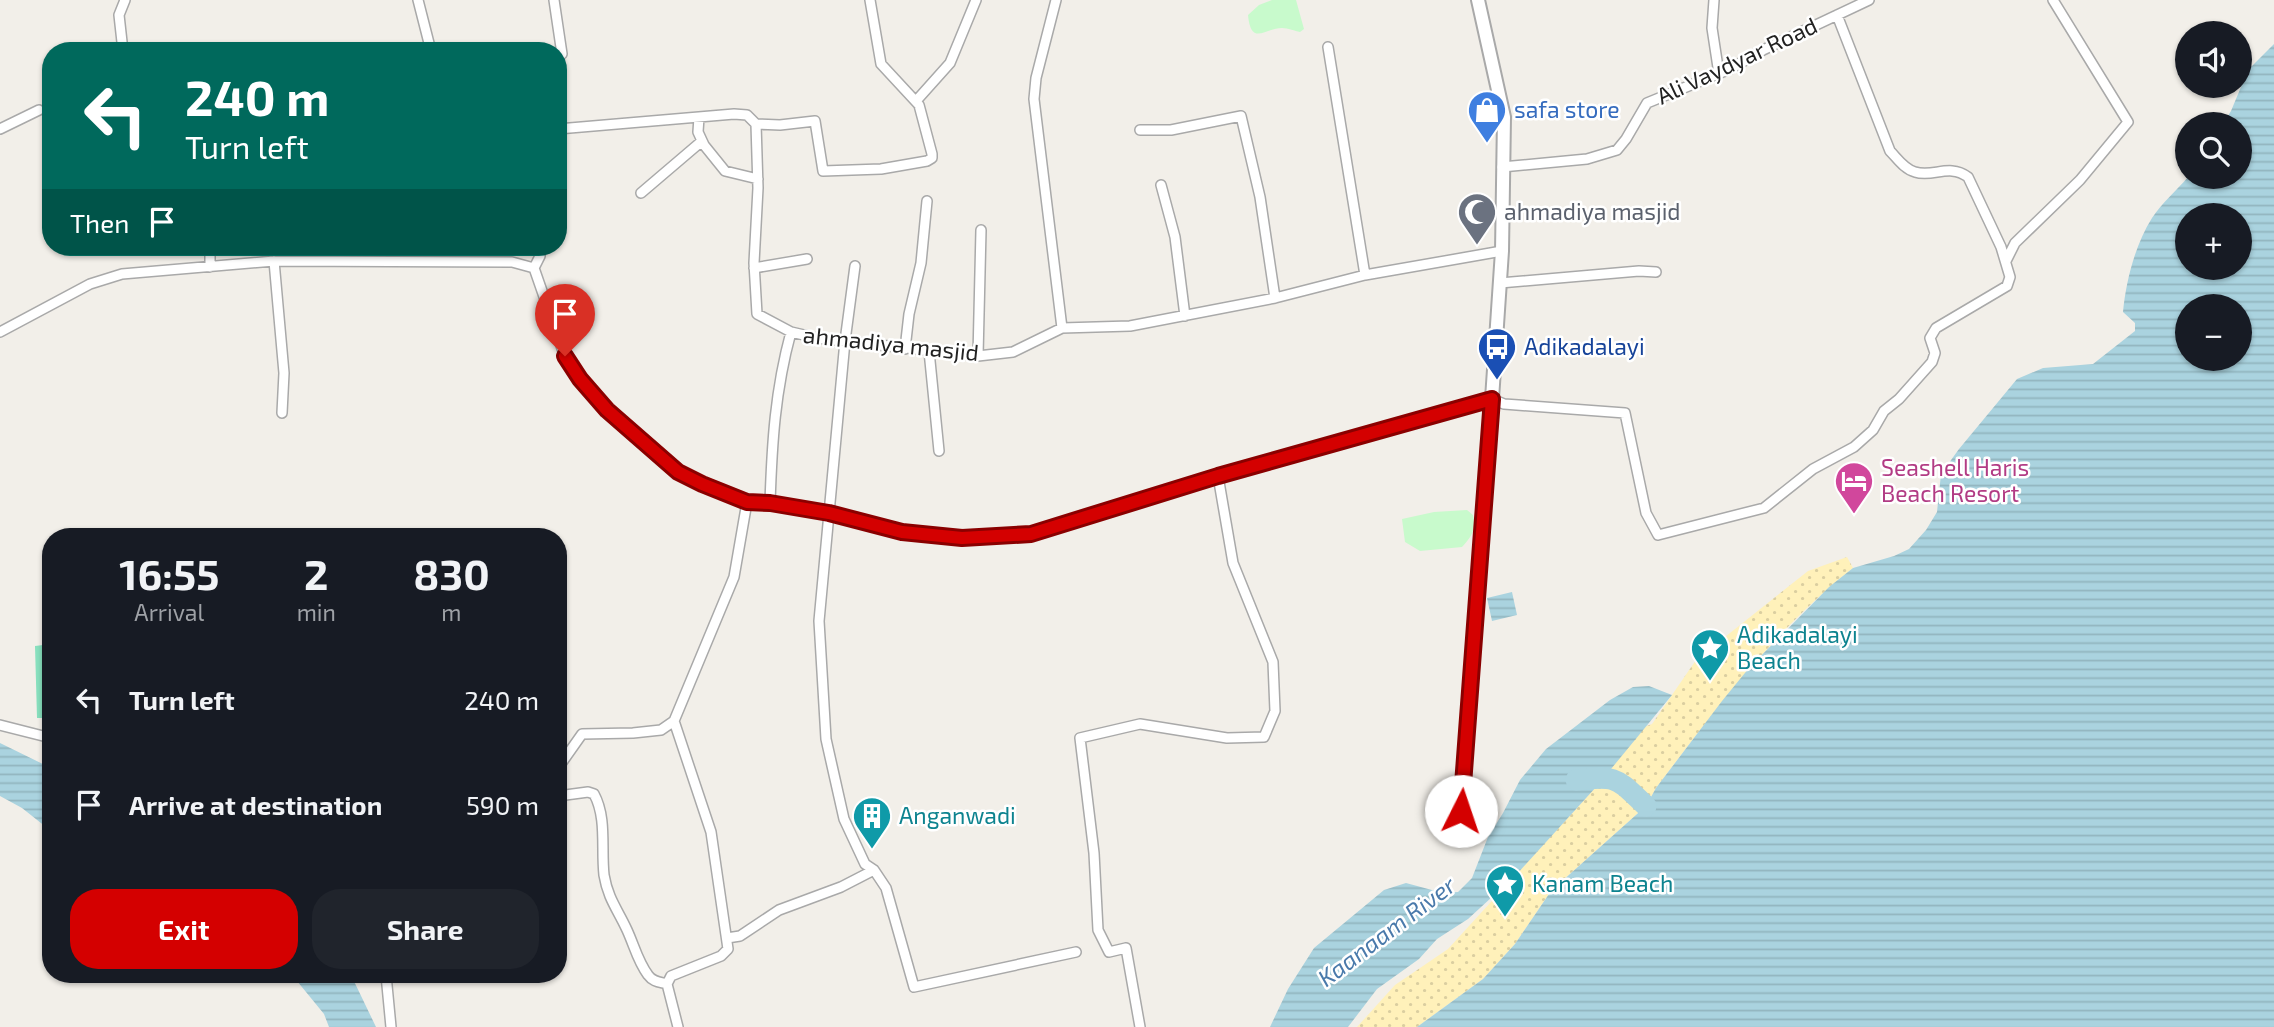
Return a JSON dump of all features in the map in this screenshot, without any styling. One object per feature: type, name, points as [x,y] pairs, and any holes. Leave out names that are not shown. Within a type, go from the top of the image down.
[{"type":"street","points":[[121,42],[119,15],[125,0]]},
{"type":"street","points":[[418,0],[428,42]]},
{"type":"street","points":[[554,0],[560,42]]},
{"type":"street","points":[[567,128],[747,115],[756,124],[780,125],[815,121],[822,171],[881,169],[927,162],[932,155],[919,105],[887,74],[881,64],[870,0]]},
{"type":"street","points":[[916,101],[950,63],[976,0]]},
{"type":"street","points":[[1474,838],[1461,811],[1502,251],[1504,117],[1478,0]]},
{"type":"street","points":[[1714,0],[1712,28],[1718,74]]},
{"type":"street","name":"Ali Vaydyar Road","points":[[1502,167],[1587,159],[1616,150],[1626,139],[1647,103],[1718,74],[1869,0]]},
{"type":"street","points":[[2006,261],[2015,243],[2080,180],[2128,122],[2053,0]]},
{"type":"street","points":[[1055,1],[1036,78],[1034,99],[1062,328]]},
{"type":"street","points":[[540,256],[534,268],[565,356],[580,379],[607,410],[678,472],[747,502],[829,513],[902,532],[962,538],[1031,534],[1218,476],[1492,399],[1504,404],[1625,413],[1646,513],[1658,536],[1764,508],[1813,469],[1853,447],[1873,430],[1884,411],[1899,400],[1932,362],[1934,353],[1930,338],[1936,328],[2007,286],[2010,277],[2006,261],[1993,226],[1968,177],[1960,171],[1951,170],[1916,173],[1905,167],[1889,150],[1837,15]]},
{"type":"street","points":[[1328,47],[1365,275]]},
{"type":"street","points":[[0,129],[39,110]]},
{"type":"street","points":[[1140,130],[1171,130],[1241,116],[1260,197],[1275,298]]},
{"type":"street","points":[[699,117],[698,132],[702,141],[725,171],[758,179]]},
{"type":"street","name":"ahmadiya masjid","points":[[756,124],[758,179],[754,268],[757,314],[791,332],[817,338],[978,356],[1013,352],[1062,328],[1130,326],[1275,298],[1365,275],[1502,251]]},
{"type":"street","points":[[641,193],[702,141]]},
{"type":"street","points":[[1161,185],[1175,237],[1185,316]]},
{"type":"street","points":[[905,349],[909,314],[921,263],[927,201]]},
{"type":"street","points":[[978,356],[981,230]]},
{"type":"street","points":[[209,267],[210,256]]},
{"type":"street","points":[[754,268],[807,259]]},
{"type":"street","points":[[274,261],[284,373],[282,413]]},
{"type":"street","points":[[0,332],[90,284],[122,274],[274,261],[512,262],[534,268]]},
{"type":"street","points":[[855,265],[845,341],[819,621],[826,739],[844,819],[865,864],[874,870],[886,888],[914,987],[1076,952]]},
{"type":"street","points":[[1500,283],[1639,271],[1656,272]]},
{"type":"street","points":[[770,503],[772,426],[782,363],[791,332]]},
{"type":"street","points":[[929,351],[939,451]]},
{"type":"street","points":[[1140,1027],[1126,948],[1109,952],[1098,930],[1094,853],[1080,738],[1140,724],[1227,738],[1264,737],[1275,711],[1273,662],[1233,564],[1218,476]]},
{"type":"street","points":[[567,755],[582,734],[661,730],[674,720],[734,577],[747,502]]},
{"type":"street","points":[[674,720],[711,832],[728,949],[721,956],[671,976],[667,984],[678,1027]]},
{"type":"street","points":[[0,726],[42,736]]},
{"type":"street","points":[[567,795],[594,793],[598,801],[605,844],[604,876],[613,906],[648,976],[655,982],[667,984]]},
{"type":"street","points":[[727,938],[740,936],[779,910],[841,887],[874,870]]},
{"type":"street","points":[[387,983],[391,1027]]},
{"type":"sand","points":[[1847,557],[1853,568],[1772,644],[1701,729],[1656,788],[1646,806],[1551,891],[1515,944],[1483,979],[1417,1027],[1357,1027],[1395,985],[1448,949],[1605,777],[1623,735],[1652,724],[1696,660],[1808,571]]},
{"type":"green space","points":[[1272,0],[1296,0],[1304,29],[1300,32],[1282,28],[1260,34],[1252,31],[1248,15],[1259,5]]},
{"type":"green space","points":[[1467,510],[1473,515],[1473,529],[1462,547],[1420,551],[1405,542],[1402,519],[1434,512]]},
{"type":"green space","points":[[42,645],[42,718],[37,718],[35,646]]},
{"type":"water","points":[[2274,44],[2274,1027],[1417,1027],[1483,979],[1515,944],[1551,891],[1646,806],[1656,788],[1749,668],[1829,587],[1853,568],[1909,549],[1937,512],[1941,474],[2017,379],[2043,368],[2093,364],[2135,331],[2135,323],[2123,312],[2129,276],[2146,229],[2165,202],[2177,189],[2252,189],[2252,112],[2231,111],[2236,98],[2252,98],[2252,66]]},
{"type":"water","points":[[1512,592],[1517,615],[1492,621],[1487,598]]},
{"type":"water","points":[[1649,686],[1672,695],[1597,786],[1516,875],[1468,919],[1437,939],[1419,959],[1377,989],[1348,1027],[1270,1027],[1288,989],[1314,948],[1384,890],[1406,883],[1443,893],[1458,892],[1472,878],[1488,837],[1520,780],[1546,749],[1610,700],[1633,687]]},
{"type":"water","points":[[0,743],[42,764],[42,824],[22,808],[0,796]]},
{"type":"water","points":[[299,983],[355,983],[376,1027],[329,1027],[324,1014]]},
{"type":"waterway","name":"Kaanaam River","points":[[1576,780],[1600,778],[1616,781],[1646,806]]},
{"type":"place","name":"safa store","points":[[1487,144]]},
{"type":"place","name":"ahmadiya masjid","points":[[1477,246]]},
{"type":"place","name":"Adikadalayi","points":[[1497,381]]},
{"type":"place","name":"Seashell Haris Beach Resort","points":[[1854,515]]},
{"type":"place","name":"Adikadalayi Beach","points":[[1710,682]]},
{"type":"place","name":"Anganwadi","points":[[872,850]]},
{"type":"place","name":"Kanam Beach","points":[[1505,918]]},
{"type":"route","points":[[565,356],[580,379],[607,410],[678,472],[702,484],[747,502],[829,513],[902,532],[962,538],[1031,534],[1218,476],[1492,399],[1461,811]]}]
